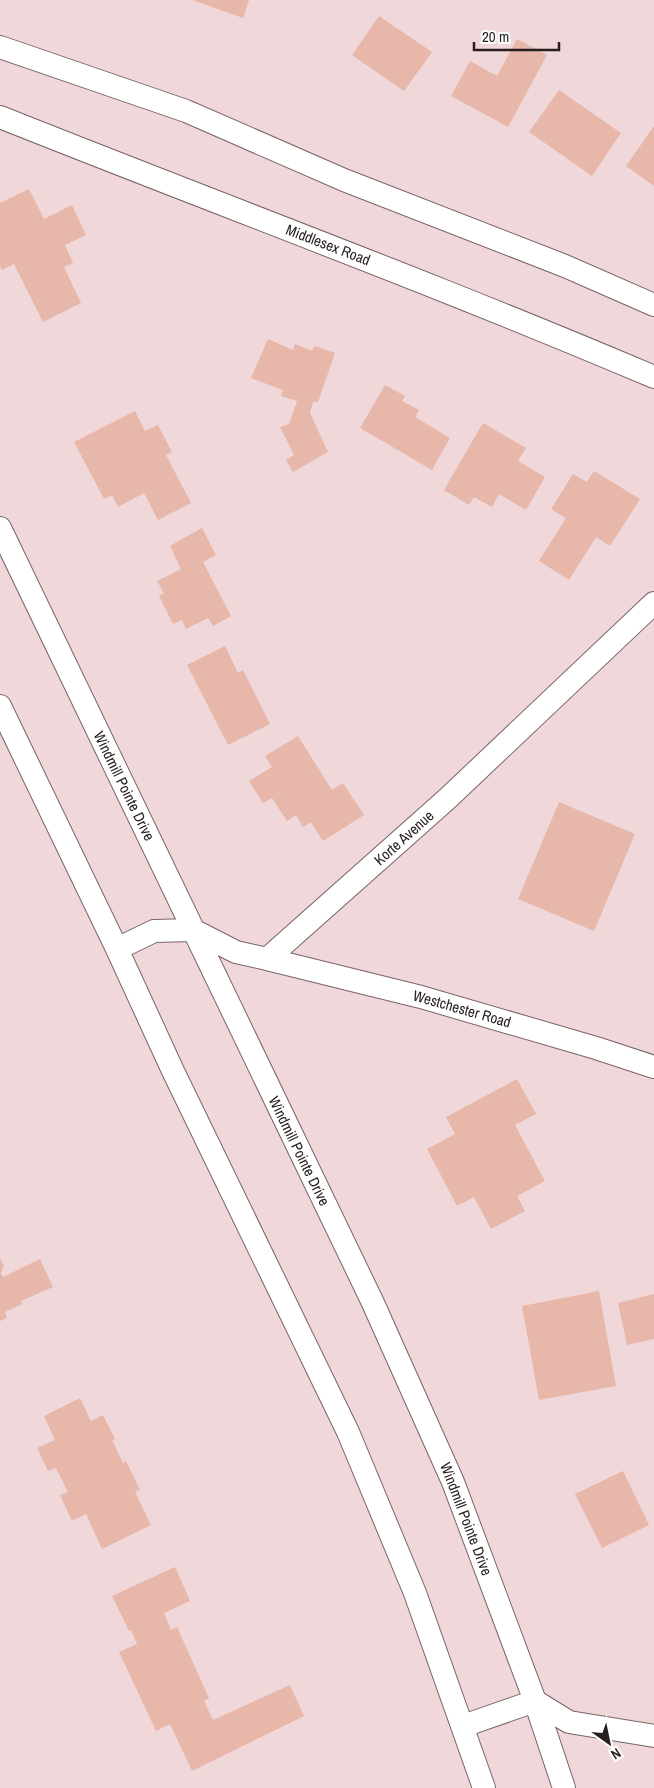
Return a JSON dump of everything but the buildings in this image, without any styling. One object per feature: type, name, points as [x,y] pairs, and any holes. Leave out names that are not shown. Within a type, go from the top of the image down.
[{"type":"street","points":[[0,47],[186,111],[344,180],[565,266],[654,305]]},
{"type":"street","name":"Middlesex Road","points":[[0,117],[237,211],[370,261],[654,376]]},
{"type":"street","name":"Windmill Pointe Drive","points":[[0,528],[373,1303],[453,1482],[535,1701],[564,1788]]},
{"type":"street","name":"Korte Avenue","points":[[267,959],[447,799],[654,603]]},
{"type":"street","points":[[0,706],[348,1432],[416,1593],[484,1788]]},
{"type":"street","points":[[117,949],[154,931],[193,930],[236,952],[267,959]]},
{"type":"street","name":"Westchester Road","points":[[267,959],[421,997],[596,1048],[654,1067]]},
{"type":"street","points":[[463,1726],[535,1701],[569,1722],[654,1736]]}]
